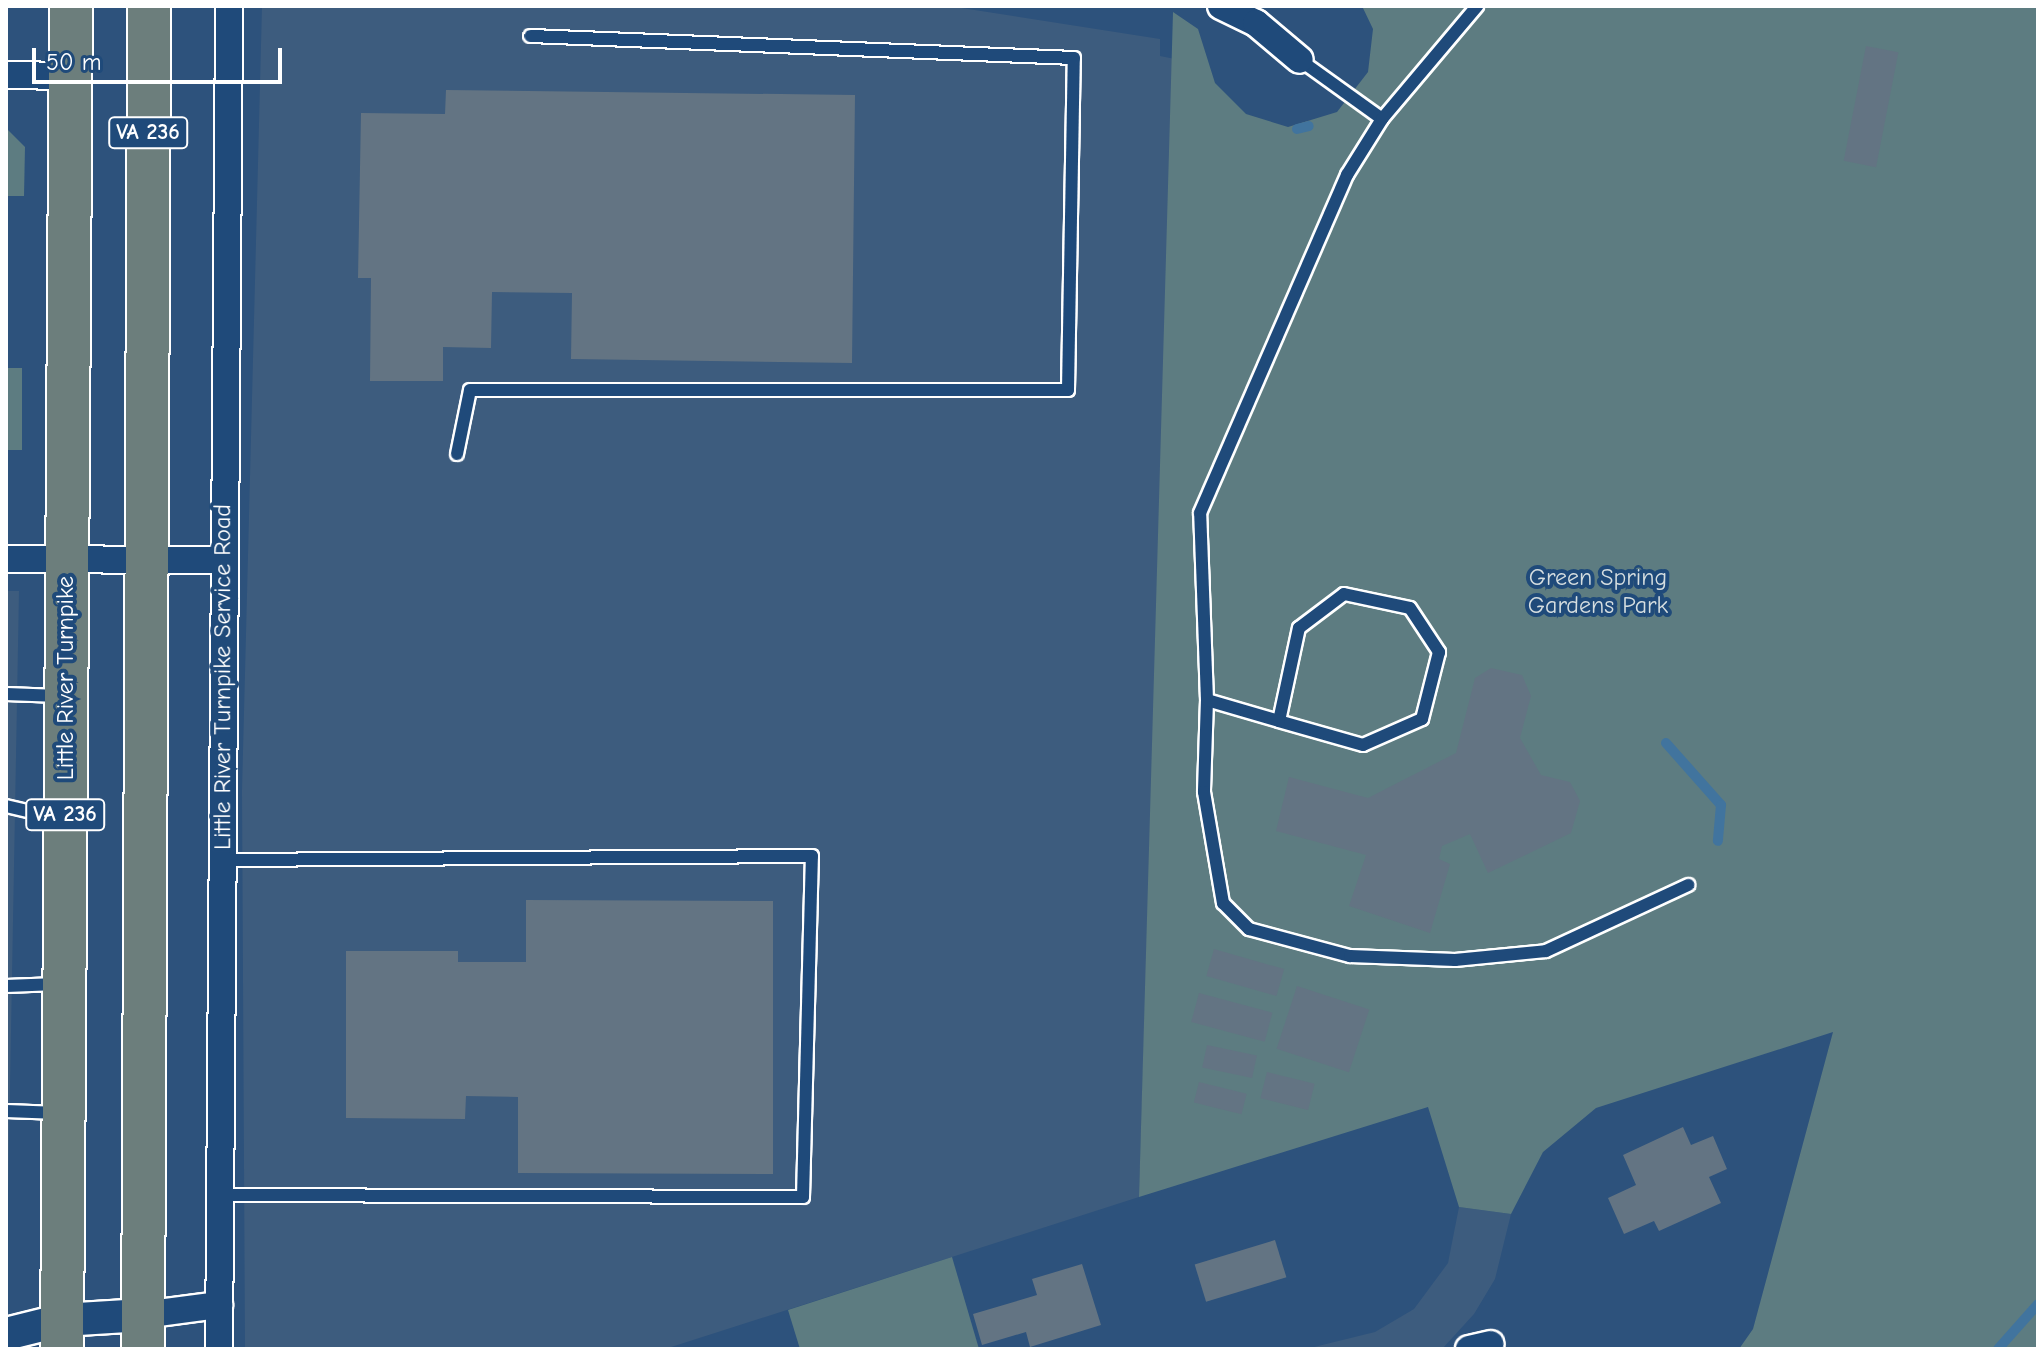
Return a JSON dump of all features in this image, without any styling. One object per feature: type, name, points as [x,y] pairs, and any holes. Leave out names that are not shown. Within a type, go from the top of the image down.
[{"type":"main road","name":"Little River Turnpike","points":[[62,1335],[71,6]]},
{"type":"main road","name":"VA 236","points":[[143,1332],[149,6]]},
{"type":"street","name":"Little River Turnpike Service Road","points":[[219,1349],[229,6]]},
{"type":"street","points":[[1221,6],[1256,23],[1300,60]]},
{"type":"street","points":[[6,75],[70,76]]},
{"type":"street","points":[[6,559],[224,560]]},
{"type":"street","points":[[6,1334],[143,1332],[219,1305]]},
{"type":"lane","points":[[1477,6],[1382,119],[1347,175],[1200,513],[1207,700],[1204,792],[1223,903],[1249,929],[1350,956],[1455,960],[1546,951],[1688,885]]},
{"type":"lane","points":[[457,454],[470,390],[1068,390],[1074,58],[530,36]]},
{"type":"lane","points":[[1300,60],[1382,119]]},
{"type":"lane","points":[[1207,700],[1279,721],[1363,745],[1422,719],[1439,652],[1410,608],[1344,594],[1299,628],[1279,721]]},
{"type":"lane","points":[[6,694],[66,696]]},
{"type":"lane","points":[[6,806],[65,819]]},
{"type":"lane","points":[[219,1195],[803,1197],[812,856],[222,860]]},
{"type":"lane","points":[[6,986],[65,984]]},
{"type":"lane","points":[[6,1111],[63,1113]]},
{"type":"shaded area","points":[[262,6],[949,6],[1160,39],[1160,56],[1175,59],[1139,1197],[665,1349],[245,1349],[242,791]]},
{"type":"shaded area","points":[[6,591],[19,591],[8,1197],[6,1197]]},
{"type":"shaded area","points":[[1459,1207],[1511,1214],[1495,1279],[1474,1314],[1443,1348],[1306,1349],[1375,1332],[1414,1309],[1448,1263]]},
{"type":"green space","name":"Green Spring Gardens Park","points":[[1362,6],[2038,6],[2038,1349],[1739,1349],[1753,1329],[1833,1032],[1596,1108],[1543,1152],[1511,1214],[1459,1207],[1428,1107],[1139,1197],[1173,12],[1198,29],[1215,83],[1246,114],[1288,127],[1337,112],[1368,72],[1373,29]]},
{"type":"green space","points":[[6,128],[25,147],[24,196],[6,196]]},
{"type":"green space","points":[[6,368],[22,368],[22,450],[6,450]]},
{"type":"green space","points":[[952,1257],[979,1349],[800,1349],[788,1310]]},
{"type":"building","points":[[1866,46],[1898,52],[1876,167],[1844,161]]},
{"type":"building","points":[[446,90],[855,95],[852,363],[571,359],[572,293],[492,292],[491,348],[443,347],[443,381],[370,381],[371,278],[358,278],[361,113],[445,114]]},
{"type":"building","points":[[1491,668],[1522,675],[1531,696],[1520,738],[1541,775],[1570,782],[1580,801],[1571,833],[1488,873],[1470,834],[1442,846],[1439,859],[1450,864],[1430,933],[1349,906],[1366,855],[1276,831],[1289,777],[1368,798],[1456,753],[1475,678]]},
{"type":"building","points":[[526,900],[773,901],[773,1174],[518,1173],[518,1097],[466,1096],[465,1119],[346,1118],[346,951],[458,951],[458,962],[526,962]]},
{"type":"building","points":[[1214,949],[1284,969],[1276,996],[1206,976]]},
{"type":"building","points":[[1297,986],[1369,1009],[1349,1072],[1277,1049]]},
{"type":"building","points":[[1199,993],[1272,1013],[1265,1042],[1191,1022]]},
{"type":"building","points":[[1207,1045],[1257,1056],[1252,1078],[1202,1067]]},
{"type":"building","points":[[1267,1072],[1315,1084],[1308,1110],[1260,1098]]},
{"type":"building","points":[[1199,1082],[1247,1094],[1241,1114],[1194,1102]]},
{"type":"building","points":[[1683,1127],[1691,1145],[1713,1136],[1727,1169],[1709,1177],[1721,1203],[1659,1231],[1654,1221],[1624,1234],[1608,1198],[1636,1185],[1623,1155]]},
{"type":"building","points":[[1275,1240],[1286,1277],[1206,1302],[1195,1265]]},
{"type":"building","points":[[1082,1264],[1101,1325],[1030,1347],[1026,1332],[982,1345],[973,1314],[1037,1295],[1032,1279]]},
{"type":"waterway","points":[[1297,129],[1309,126]]},
{"type":"waterway","points":[[1666,743],[1721,805],[1718,841]]},
{"type":"waterway","points":[[1998,1349],[2038,1304]]}]
